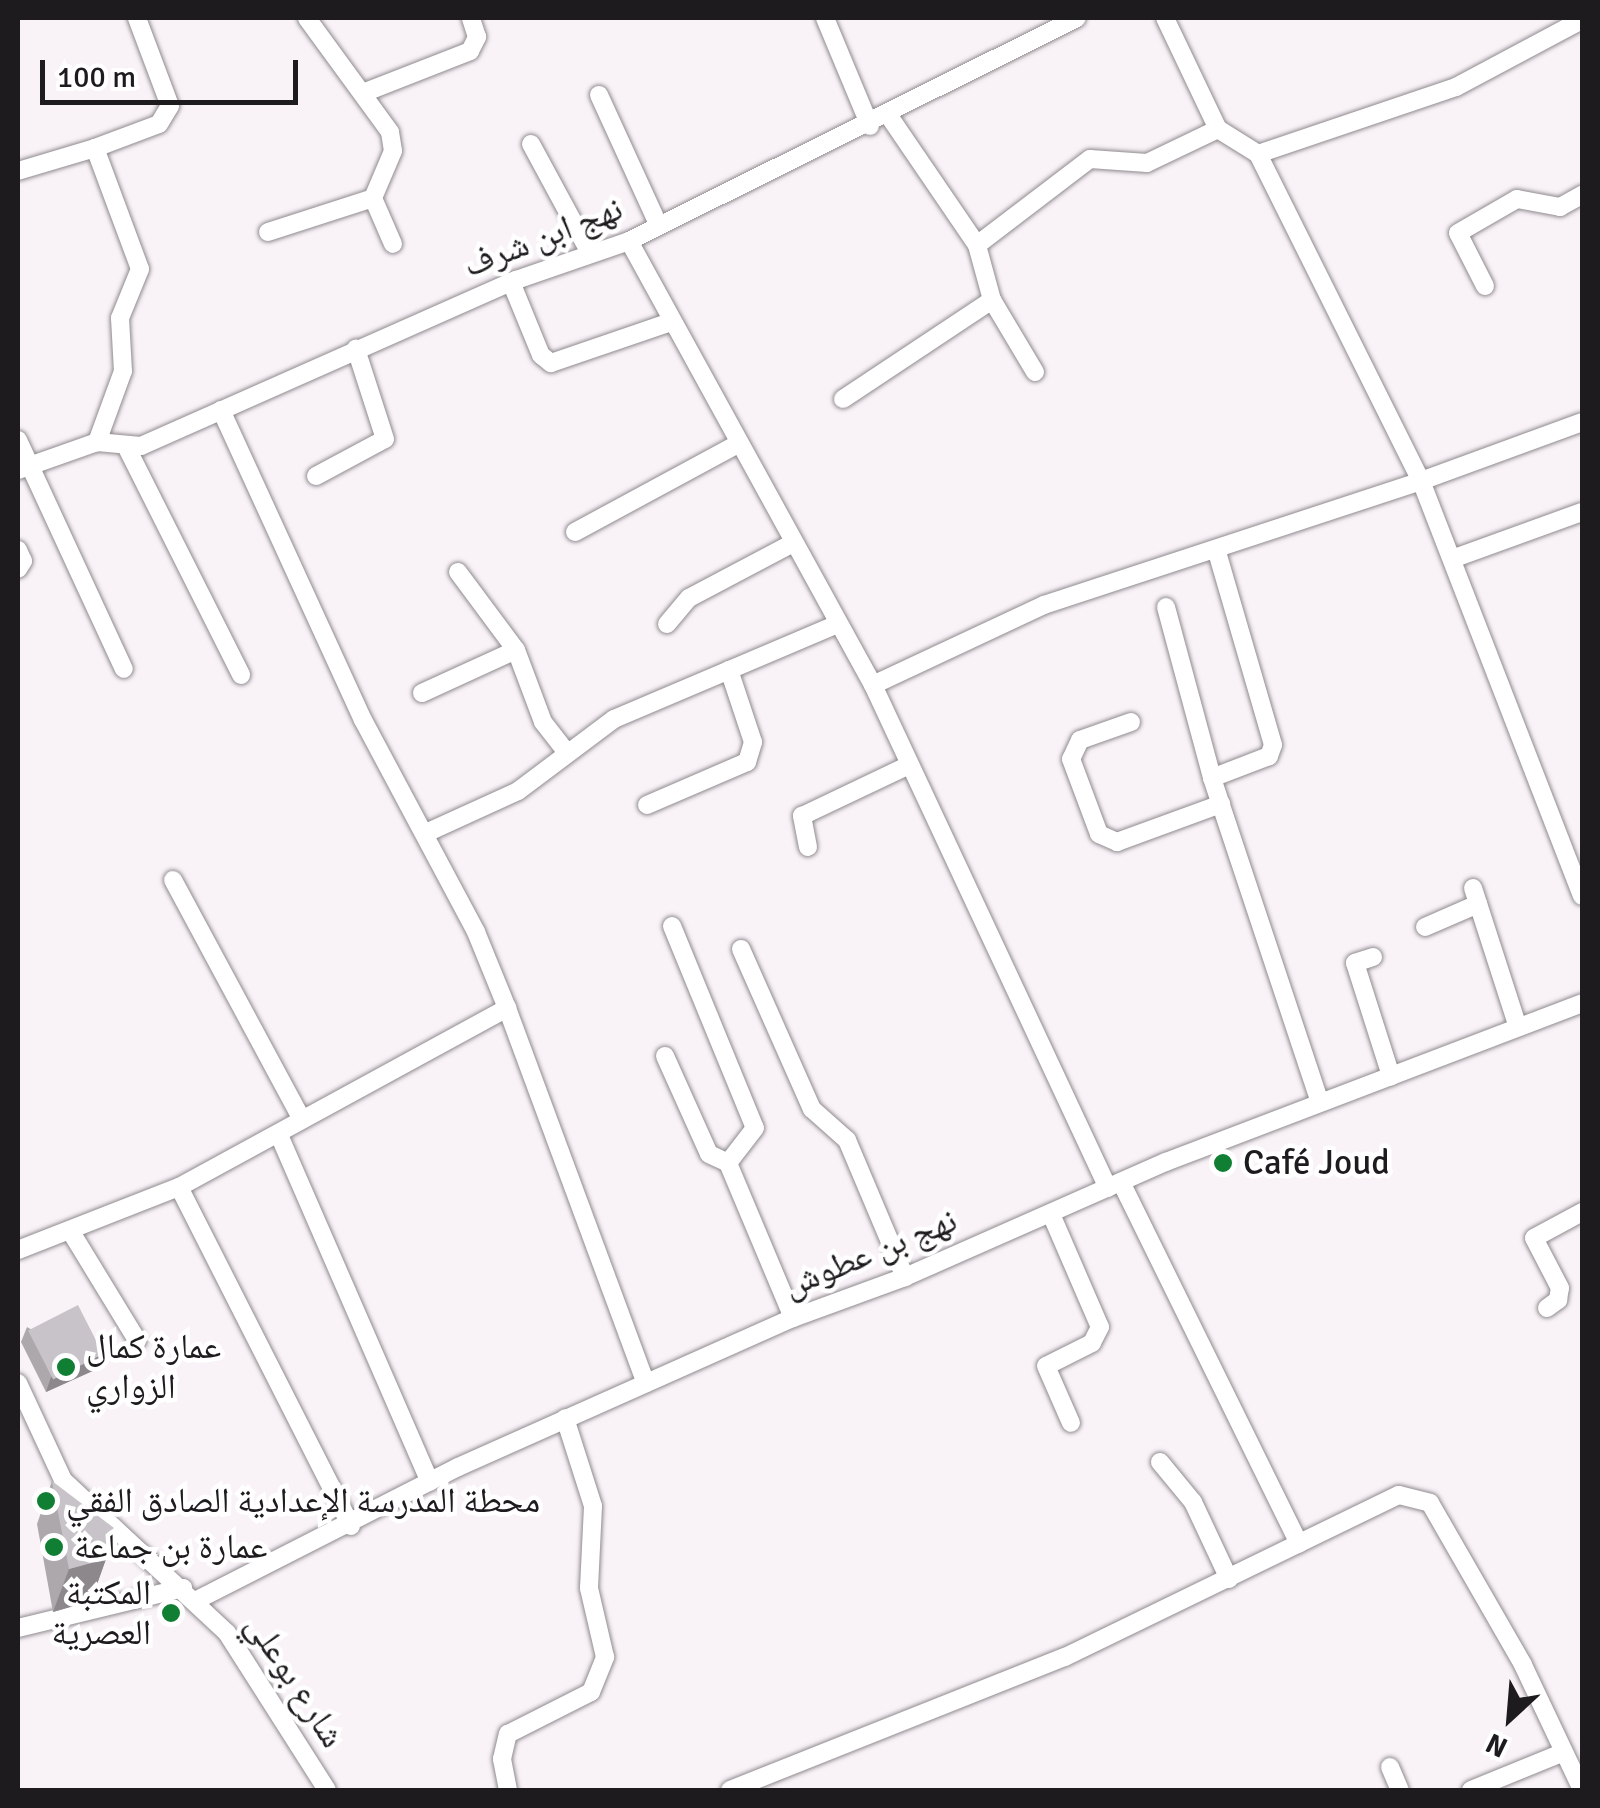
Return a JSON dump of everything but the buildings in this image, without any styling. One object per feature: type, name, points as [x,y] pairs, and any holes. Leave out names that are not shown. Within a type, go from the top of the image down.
[{"type":"street","points":[[18,171],[159,124],[170,106],[137,18]]},
{"type":"street","points":[[307,18],[394,142],[373,198],[393,244]]},
{"type":"street","points":[[363,93],[470,51],[477,37],[471,18]]},
{"type":"street","points":[[825,18],[870,126]]},
{"type":"street","name":"نهج ابن شرف","points":[[127,448],[511,282],[629,241],[870,126],[1077,18]]},
{"type":"street","points":[[1165,18],[1218,129],[1258,154],[1421,482],[1582,896]]},
{"type":"street","points":[[1258,154],[1456,87],[1578,22],[1582,43]]},
{"type":"street","points":[[599,95],[659,226]]},
{"type":"street","points":[[889,116],[976,245],[992,300],[1035,372]]},
{"type":"street","points":[[976,245],[1090,160],[1148,163],[1218,129]]},
{"type":"street","points":[[531,144],[590,253]]},
{"type":"street","points":[[94,148],[140,270],[120,318],[123,371],[97,442]]},
{"type":"street","points":[[1485,286],[1458,233],[1516,198],[1560,207],[1582,195]]},
{"type":"street","points":[[268,232],[373,198]]},
{"type":"street","points":[[629,241],[790,544],[873,684],[1115,1185],[1299,1544]]},
{"type":"street","points":[[511,282],[541,355],[552,364],[671,322]]},
{"type":"street","points":[[843,399],[992,300]]},
{"type":"street","points":[[316,476],[384,439],[356,349]]},
{"type":"street","points":[[221,410],[363,720],[426,833],[507,1008],[646,1383]]},
{"type":"street","points":[[873,684],[1044,605],[1217,552],[1582,422]]},
{"type":"street","points":[[18,440],[24,467],[124,668]]},
{"type":"street","points":[[24,467],[97,442],[127,448],[241,675]]},
{"type":"street","points":[[575,532],[738,444]]},
{"type":"street","points":[[1452,559],[1582,512]]},
{"type":"street","points":[[667,624],[689,598],[790,544]]},
{"type":"street","points":[[18,550],[23,560],[18,569]]},
{"type":"street","points":[[1212,778],[1268,756],[1273,745],[1217,552]]},
{"type":"street","points":[[458,572],[516,650],[543,722],[567,754]]},
{"type":"street","points":[[1166,607],[1212,778],[1320,1103]]},
{"type":"street","points":[[426,833],[518,791],[614,718],[838,624]]},
{"type":"street","points":[[422,693],[516,650]]},
{"type":"street","points":[[647,805],[747,762],[753,742],[728,670]]},
{"type":"street","points":[[1131,722],[1080,740],[1071,759],[1099,834],[1117,842],[1221,804]]},
{"type":"street","points":[[808,847],[802,816],[910,765]]},
{"type":"street","points":[[173,880],[302,1120]]},
{"type":"street","points":[[1425,927],[1476,896],[1518,1027]]},
{"type":"street","points":[[672,926],[754,1128],[728,1163]]},
{"type":"street","points":[[741,949],[812,1109],[847,1140],[904,1277]]},
{"type":"street","points":[[1373,957],[1355,964],[1391,1076]]},
{"type":"street","name":"نهج بن عطوش","points":[[18,1628],[190,1594],[351,1526],[430,1482],[565,1418],[793,1318],[904,1277],[1115,1185],[1582,1002]]},
{"type":"street","points":[[18,1250],[178,1187],[507,1008]]},
{"type":"street","points":[[665,1056],[708,1154],[728,1163],[793,1318]]},
{"type":"street","points":[[279,1135],[430,1482]]},
{"type":"street","points":[[178,1187],[351,1526]]},
{"type":"street","points":[[1547,1308],[1558,1300],[1560,1288],[1534,1238],[1582,1212]]},
{"type":"street","points":[[1051,1214],[1100,1326],[1092,1343],[1046,1366],[1071,1423]]},
{"type":"street","points":[[71,1232],[137,1340]]},
{"type":"street","name":"شارع بوعلي","points":[[18,1382],[63,1480],[190,1594],[243,1652],[327,1790]]},
{"type":"street","points":[[508,1790],[502,1759],[508,1734],[590,1692],[605,1657],[589,1588],[597,1535],[593,1506],[565,1418]]},
{"type":"street","points":[[1160,1462],[1193,1502],[1229,1579]]},
{"type":"street","points":[[730,1790],[1004,1683],[1399,1495],[1430,1503],[1523,1664],[1582,1790]]},
{"type":"street","points":[[1471,1790],[1564,1752]]},
{"type":"street","points":[[1390,1768],[1400,1790]]},
{"type":"place","name":"Café Joud","points":[[1223,1163]]},
{"type":"place","name":"عمارة كمال الزواري","points":[[66,1367]]},
{"type":"place","name":"محطة المدرسة الإعدادية الصادق الفقي","points":[[46,1501]]},
{"type":"place","name":"عمارة بن جماعة","points":[[54,1547]]},
{"type":"place","name":"المكتبة العصرية","points":[[171,1613]]}]
